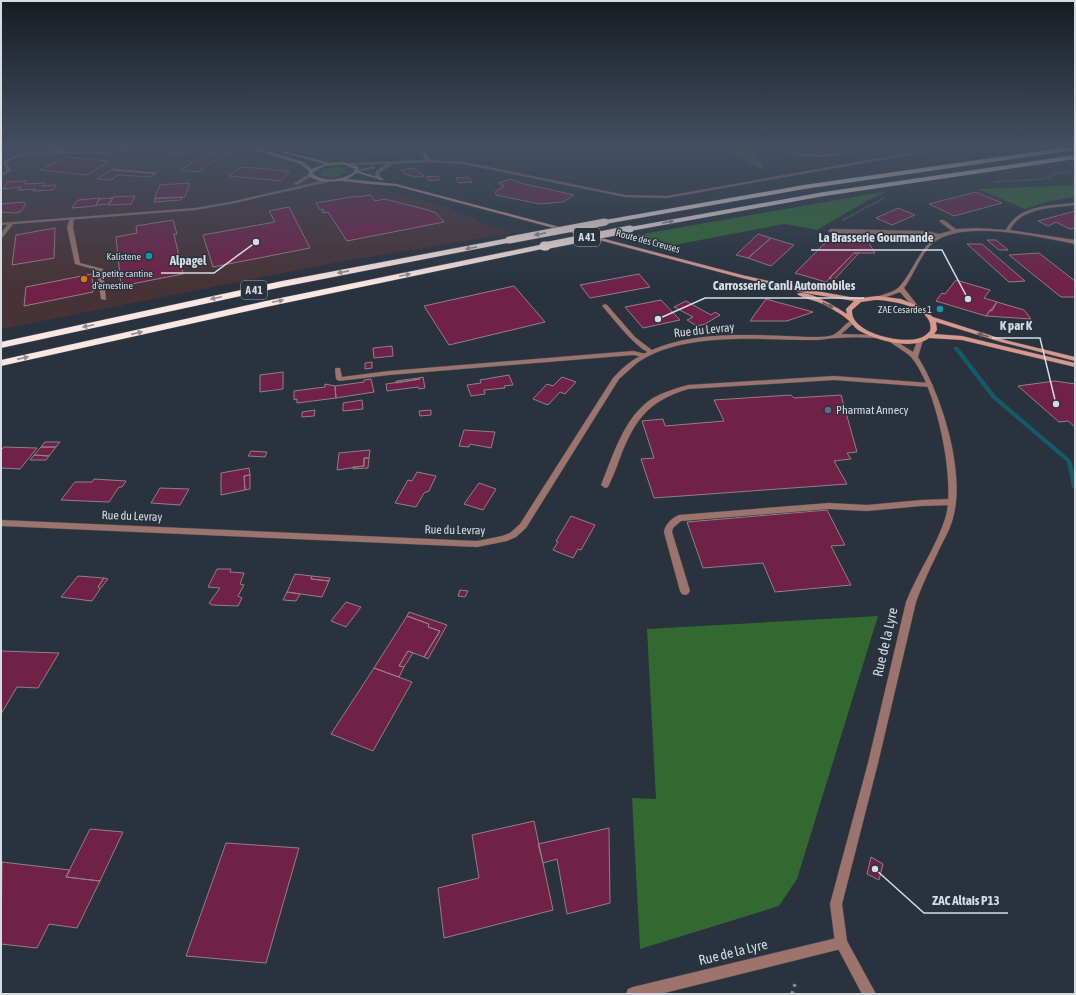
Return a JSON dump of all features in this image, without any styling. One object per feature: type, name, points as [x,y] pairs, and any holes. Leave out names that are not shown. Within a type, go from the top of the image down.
[{"type":"highway","name":"A 41","points":[[1,344],[290,283],[509,240],[773,192]]},
{"type":"highway","name":"A 41","points":[[1,363],[266,304],[544,246],[834,192]]},
{"type":"main road","name":"Route des Creuses","points":[[424,192],[779,286],[859,300],[879,298],[891,299],[915,306]]},
{"type":"main road","name":"Route des Creuses","points":[[779,286],[825,304],[850,320],[862,330],[875,336],[906,342],[920,340]]},
{"type":"main road","points":[[850,320],[848,310],[852,304],[859,300]]},
{"type":"main road","points":[[915,306],[930,318],[934,324],[933,331],[929,336],[920,340]]},
{"type":"main road","points":[[930,318],[1003,341],[1075,359]]},
{"type":"main road","points":[[929,336],[962,338],[1075,365]]},
{"type":"street","points":[[1,224],[195,209],[230,203],[271,192]]},
{"type":"street","points":[[608,192],[625,196],[667,197],[693,192]]},
{"type":"street","points":[[1007,232],[1009,225],[1013,220],[1029,212],[1075,204]]},
{"type":"street","points":[[72,219],[70,227],[78,264],[80,266],[100,269],[104,299]]},
{"type":"street","points":[[942,221],[954,230]]},
{"type":"street","points":[[1,236],[11,224]]},
{"type":"street","points":[[879,298],[890,295],[901,289],[925,249],[939,236],[954,230],[976,229],[1007,232],[1075,242]]},
{"type":"street","points":[[831,231],[927,233],[939,236]]},
{"type":"street","points":[[901,289],[915,306]]},
{"type":"street","points":[[605,306],[648,354]]},
{"type":"street","points":[[836,336],[850,320]]},
{"type":"street","name":"Rue du Levray","points":[[1,523],[343,537],[463,544],[493,543],[513,535],[523,526],[616,378],[628,366],[648,354],[673,345],[708,339],[875,336]]},
{"type":"street","name":"Rue de la Lyre","points":[[869,994],[842,943],[836,904],[873,763],[906,624],[918,582],[949,518],[952,502],[952,470],[930,385],[914,358],[891,340]]},
{"type":"street","points":[[914,358],[920,340]]},
{"type":"street","points":[[338,369],[339,379],[390,373],[633,353],[648,354]]},
{"type":"street","points":[[605,485],[634,420],[650,403],[667,392],[688,387],[834,378],[930,385]]},
{"type":"street","points":[[685,591],[668,532],[669,527],[679,518],[829,506],[867,508],[952,502]]},
{"type":"street","name":"Rue de la Lyre","points":[[633,994],[842,943]]},
{"type":"path","points":[[831,231],[831,227],[854,212],[888,197]]},
{"type":"path","points":[[792,994],[795,984]]},
{"type":"shaded area","points":[[1,192],[394,192],[447,207],[485,224],[513,233],[334,263],[1,329]]},
{"type":"green space","points":[[885,192],[870,199],[817,230],[784,224],[664,247],[626,237]]},
{"type":"green space","points":[[986,192],[1075,192],[1075,197],[1046,202],[1025,209]]},
{"type":"green space","points":[[878,616],[797,879],[779,906],[640,949],[632,798],[656,799],[647,629]]},
{"type":"building","points":[[157,192],[187,192],[185,197],[154,199]]},
{"type":"building","points":[[495,192],[563,192],[574,195],[563,202],[540,204],[496,195]]},
{"type":"building","points":[[974,192],[1002,203],[954,216],[929,204]]},
{"type":"building","points":[[371,195],[375,201],[385,199],[428,210],[436,213],[444,222],[347,241],[328,212],[323,213],[323,209],[320,210],[316,203]]},
{"type":"building","points":[[135,196],[131,204],[108,205],[113,197]]},
{"type":"building","points":[[183,197],[181,200],[154,202],[156,198]]},
{"type":"building","points":[[100,198],[95,206],[72,208],[78,200]]},
{"type":"building","points":[[113,198],[109,204],[96,205],[99,199]]},
{"type":"building","points":[[24,202],[26,204],[21,211],[16,213],[1,212],[1,204]]},
{"type":"building","points":[[289,207],[310,248],[213,267],[203,235],[275,222],[269,211]]},
{"type":"building","points":[[898,208],[915,215],[892,225],[876,218]]},
{"type":"building","points":[[1075,211],[1075,228],[1070,229],[1056,222],[1048,226],[1038,221]]},
{"type":"building","name":"Kalistene","points":[[173,220],[177,234],[174,234],[183,274],[121,286],[116,237],[137,233],[136,226]]},
{"type":"building","points":[[55,228],[54,258],[12,265],[16,235]]},
{"type":"building","points":[[758,234],[771,238],[748,258],[736,255]]},
{"type":"building","points":[[771,238],[794,245],[771,266],[748,258]]},
{"type":"building","points":[[828,240],[867,240],[875,253],[854,253],[826,282],[795,273]]},
{"type":"building","points":[[987,240],[996,240],[1008,250],[999,250]]},
{"type":"building","points":[[967,244],[982,244],[1025,281],[1009,282]]},
{"type":"building","points":[[854,253],[859,253],[834,280],[829,278]]},
{"type":"building","points":[[1039,253],[1075,281],[1075,297],[1061,297],[1009,255]]},
{"type":"building","points":[[92,274],[93,292],[24,306],[26,287]]},
{"type":"building","points":[[639,274],[650,287],[590,298],[580,285]]},
{"type":"building","points":[[956,280],[990,290],[984,298],[997,302],[992,311],[990,310],[986,316],[936,301],[942,293],[945,294]]},
{"type":"building","points":[[514,286],[545,322],[449,345],[424,306]]},
{"type":"building","points":[[766,299],[813,312],[787,321],[750,321]]},
{"type":"building","points":[[661,300],[680,320],[643,328],[625,307]]},
{"type":"building","points":[[686,301],[711,315],[715,312],[720,315],[705,324],[697,326],[687,320],[693,317],[674,307]]},
{"type":"building","points":[[997,302],[1024,310],[1031,319],[986,316]]},
{"type":"building","points":[[392,346],[393,356],[374,358],[373,348]]},
{"type":"building","points":[[372,362],[372,368],[365,369],[365,363]]},
{"type":"building","points":[[283,372],[283,389],[260,392],[260,375]]},
{"type":"building","points":[[509,375],[513,385],[504,386],[505,388],[484,390],[485,394],[471,396],[467,385],[481,383],[480,380]]},
{"type":"building","points":[[423,377],[425,388],[419,389],[418,387],[387,391],[386,384],[420,379],[419,378]]},
{"type":"building","points":[[562,377],[576,382],[565,394],[560,392],[548,405],[533,399],[547,384],[553,386]]},
{"type":"building","points":[[371,379],[374,392],[336,398],[335,386],[364,382],[364,380]]},
{"type":"building","points":[[420,379],[396,383],[396,381]]},
{"type":"building","points":[[1055,381],[1075,384],[1075,427],[1068,421],[1059,422],[1018,386]]},
{"type":"building","points":[[325,384],[335,386],[336,398],[297,403],[297,399],[294,400],[294,391],[325,387]]},
{"type":"building","points":[[791,395],[794,398],[841,395],[857,452],[847,453],[851,459],[834,461],[847,484],[654,498],[641,459],[654,458],[642,421],[663,419],[665,426],[724,421],[714,400]]},
{"type":"building","points":[[362,400],[363,409],[343,411],[343,403]]},
{"type":"building","points":[[315,410],[314,416],[302,417],[302,412]]},
{"type":"building","points":[[431,410],[431,415],[420,416],[419,411]]},
{"type":"building","points":[[464,430],[495,432],[491,448],[470,444],[469,447],[459,446]]},
{"type":"building","points":[[45,442],[60,442],[56,447],[41,447]]},
{"type":"building","points":[[4,447],[37,448],[20,469],[1,468],[1,450]]},
{"type":"building","points":[[41,447],[56,447],[49,456],[34,455]]},
{"type":"building","points":[[370,450],[369,458],[364,458],[364,466],[337,470],[339,453]]},
{"type":"building","points":[[251,451],[267,452],[265,457],[248,456]]},
{"type":"building","points":[[34,455],[49,456],[46,460],[30,460]]},
{"type":"building","points":[[364,458],[369,458],[368,468],[353,469],[353,467],[364,466]]},
{"type":"building","points":[[249,468],[250,475],[244,476],[245,490],[221,495],[221,473]]},
{"type":"building","points":[[417,472],[436,476],[429,491],[424,493],[416,507],[395,503],[408,480],[412,481]]},
{"type":"building","points":[[250,475],[250,489],[245,490],[244,476]]},
{"type":"building","points":[[94,479],[126,481],[122,487],[119,487],[109,502],[61,500],[75,482],[92,482]]},
{"type":"building","points":[[479,483],[496,489],[483,510],[464,504]]},
{"type":"building","points":[[160,488],[189,489],[180,505],[151,503]]},
{"type":"building","points":[[827,510],[845,545],[831,546],[851,585],[775,592],[763,563],[703,568],[687,522]]},
{"type":"building","points":[[571,516],[595,525],[581,550],[578,549],[573,558],[553,550],[558,542],[556,541]]},
{"type":"building","points":[[217,569],[231,569],[230,572],[244,573],[240,584],[244,585],[238,596],[242,598],[238,606],[212,605],[209,603],[220,588],[208,587]]},
{"type":"building","points":[[295,574],[312,576],[311,579],[329,581],[322,597],[287,592]]},
{"type":"building","points":[[78,576],[104,578],[98,587],[100,589],[92,601],[61,597]]},
{"type":"building","points":[[312,576],[330,578],[329,581],[311,579]]},
{"type":"building","points":[[104,578],[108,579],[100,589],[98,587]]},
{"type":"building","points":[[460,590],[468,591],[465,597],[458,596]]},
{"type":"building","points":[[287,592],[300,594],[296,601],[283,600]]},
{"type":"building","points":[[346,602],[361,607],[346,627],[331,621]]},
{"type":"building","points":[[409,612],[447,625],[428,659],[424,657],[440,631],[428,627],[429,624],[407,616]]},
{"type":"building","points":[[407,616],[429,624],[428,627],[440,631],[424,657],[408,651],[399,666],[404,667],[399,677],[374,668]]},
{"type":"building","points":[[1,651],[59,653],[38,688],[17,687],[1,714]]},
{"type":"building","points":[[408,651],[413,653],[404,667],[399,666]]},
{"type":"building","points":[[374,668],[412,682],[373,751],[331,734]]},
{"type":"building","points":[[534,821],[553,910],[444,938],[438,888],[479,878],[472,835]]},
{"type":"building","points":[[609,828],[610,903],[567,914],[557,859],[543,863],[538,844]]},
{"type":"building","points":[[90,829],[123,832],[100,881],[66,877]]},
{"type":"building","points":[[226,843],[299,848],[266,963],[186,956]]},
{"type":"building","points":[[871,857],[883,864],[879,880],[867,874]]},
{"type":"building","points":[[2,862],[70,870],[66,877],[100,881],[77,928],[49,924],[37,948],[1,944]]},
{"type":"waterway","points":[[956,348],[994,397],[1069,461],[1075,487]]},
{"type":"place","name":"Alpagel","points":[[256,242]]},
{"type":"place","name":"Kalistene","points":[[149,256]]},
{"type":"place","name":"La petite cantine d'ernestine","points":[[84,279]]},
{"type":"place","name":"La Brasserie Gourmande","points":[[968,299]]},
{"type":"place","name":"ZAE Cesardes 1","points":[[940,309]]},
{"type":"place","name":"Carrosserie Canli Automobiles","points":[[658,319]]},
{"type":"place","name":"K par K","points":[[1056,404]]},
{"type":"place","name":"Pharmat Annecy","points":[[828,410]]},
{"type":"place","name":"ZAC Altais P13","points":[[875,869]]}]
